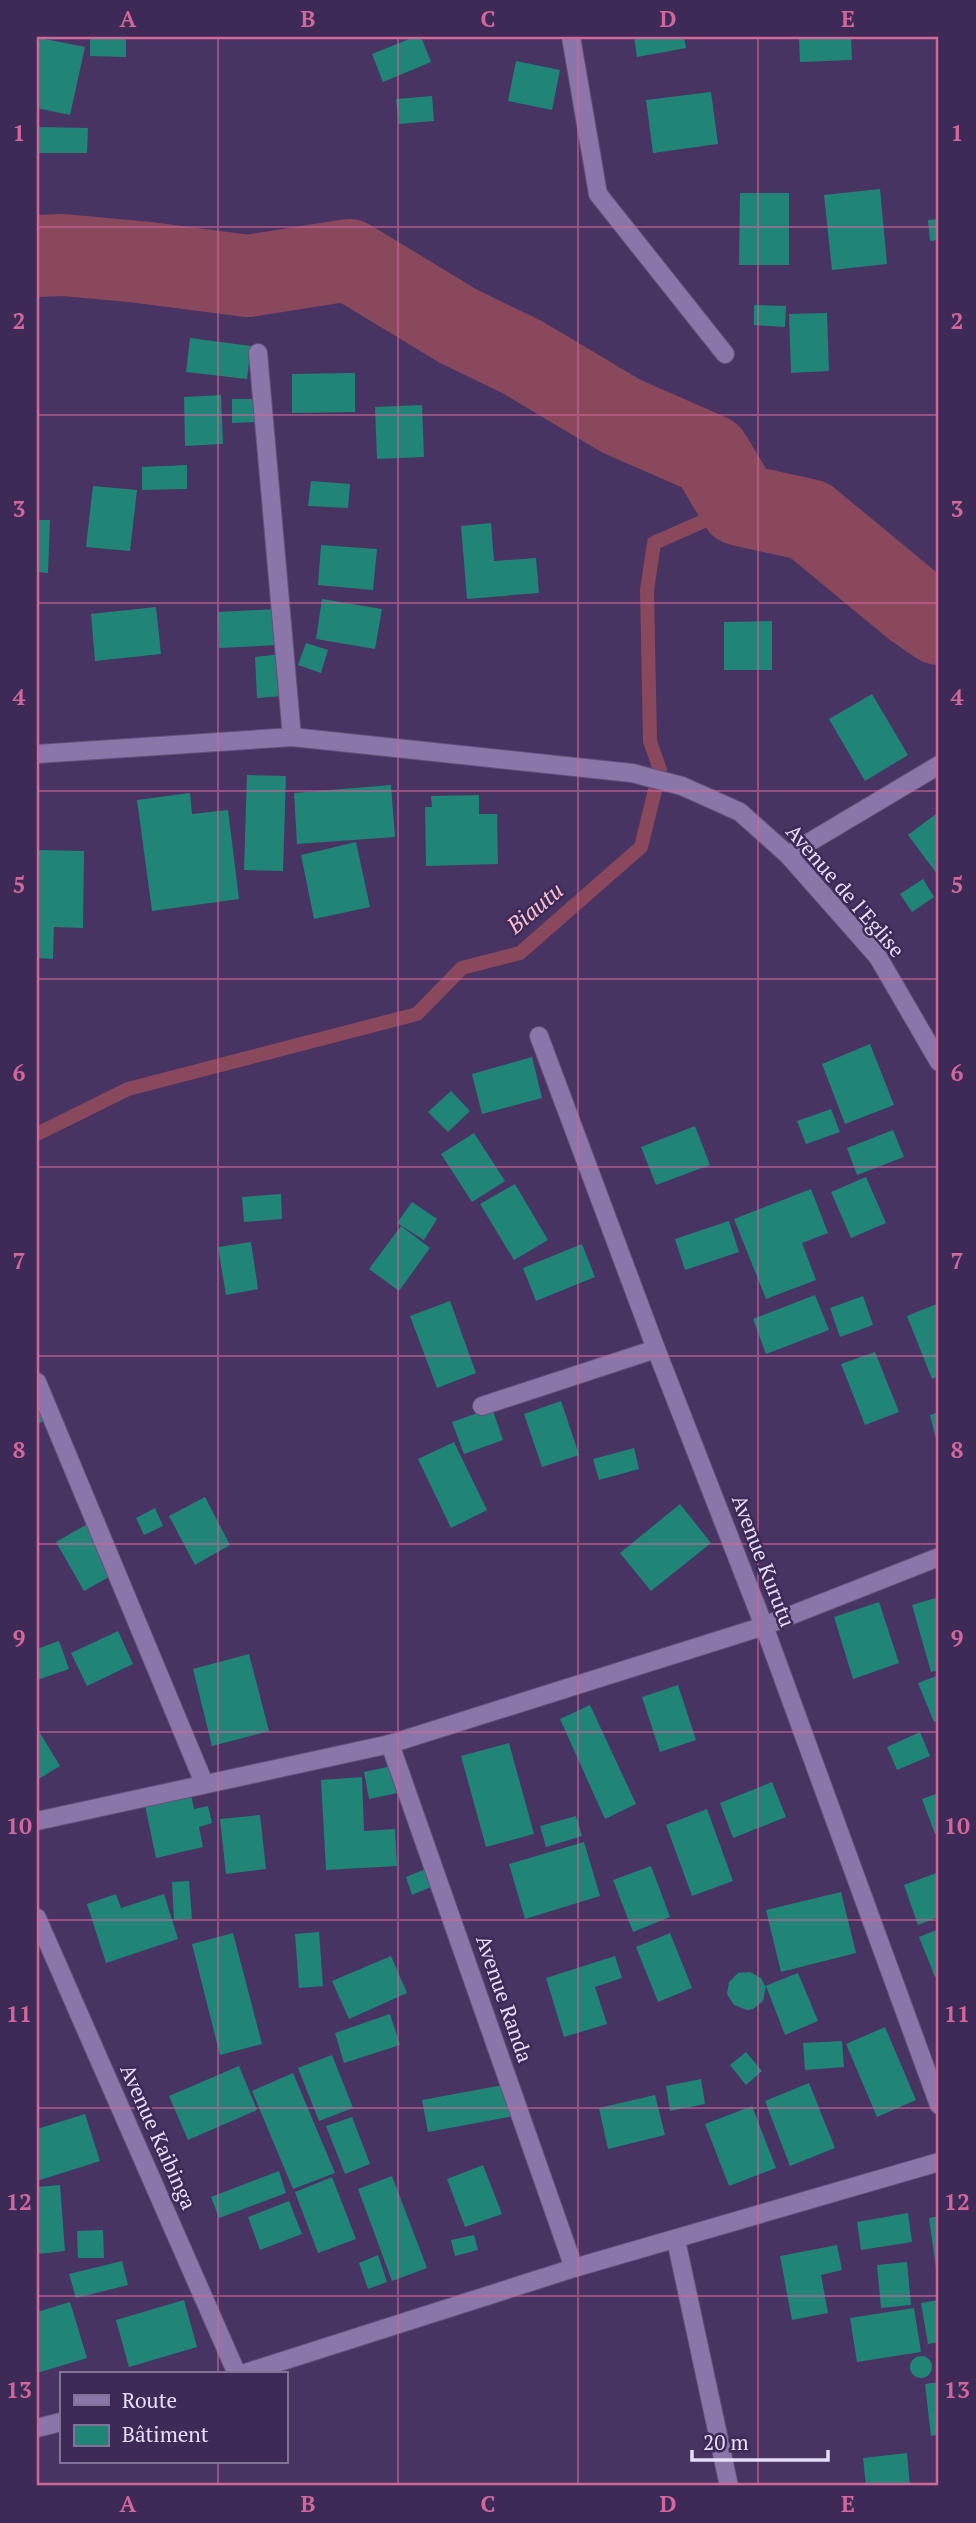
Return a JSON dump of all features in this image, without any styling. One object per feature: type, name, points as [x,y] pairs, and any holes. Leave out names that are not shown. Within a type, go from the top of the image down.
[{"type":"street","points":[[571,37],[598,194],[725,354]]},
{"type":"street","points":[[258,354],[292,737]]},
{"type":"street","name":"Avenue de l'Eglise","points":[[37,754],[292,737],[632,773],[682,786],[740,811],[788,855],[878,957],[939,1062]]},
{"type":"street","points":[[788,855],[939,765]]},
{"type":"street","name":"Avenue Kurutu","points":[[539,1036],[656,1349],[764,1626],[939,2105]]},
{"type":"street","points":[[482,1406],[656,1349]]},
{"type":"street","points":[[37,1382],[204,1783]]},
{"type":"street","points":[[37,1821],[390,1744],[764,1626],[939,1558]]},
{"type":"street","name":"Avenue Randa","points":[[390,1744],[574,2268]]},
{"type":"street","name":"Avenue Kaibinga","points":[[37,1918],[239,2372]]},
{"type":"street","points":[[246,2372],[574,2268],[939,2162]]},
{"type":"street","points":[[676,2240],[729,2486]]},
{"type":"street","points":[[37,2428],[60,2422]]},
{"type":"building","points":[[90,37],[126,37],[126,57],[90,56]]},
{"type":"building","points":[[414,37],[421,37],[431,62],[383,82],[372,54]]},
{"type":"building","points":[[634,37],[684,37],[686,48],[637,57]]},
{"type":"building","points":[[799,37],[851,37],[852,60],[800,62]]},
{"type":"building","points":[[40,38],[85,47],[70,115],[37,108],[37,52]]},
{"type":"building","points":[[516,61],[560,70],[552,110],[508,101]]},
{"type":"building","points":[[711,92],[718,144],[653,153],[646,100]]},
{"type":"building","points":[[432,96],[434,121],[399,124],[396,99]]},
{"type":"building","points":[[38,127],[88,128],[87,153],[38,153]]},
{"type":"building","points":[[880,189],[887,264],[832,270],[824,195]]},
{"type":"building","points":[[740,193],[789,193],[789,265],[739,265]]},
{"type":"building","points":[[939,219],[939,240],[930,241],[928,220]]},
{"type":"building","points":[[754,305],[786,306],[785,327],[754,325]]},
{"type":"building","points":[[827,313],[829,371],[791,373],[789,314]]},
{"type":"building","points":[[190,338],[251,346],[247,379],[186,372]]},
{"type":"building","points":[[355,373],[355,412],[292,413],[292,374]]},
{"type":"building","points":[[221,395],[223,444],[185,446],[184,397]]},
{"type":"building","points":[[232,399],[257,399],[258,422],[232,423]]},
{"type":"building","points":[[422,405],[424,457],[377,459],[375,407]]},
{"type":"building","points":[[187,465],[187,489],[142,490],[142,467]]},
{"type":"building","points":[[311,481],[350,484],[348,508],[308,506]]},
{"type":"building","points":[[93,486],[137,490],[130,551],[86,547]]},
{"type":"building","points":[[37,520],[50,520],[48,573],[37,572]]},
{"type":"building","points":[[491,523],[494,561],[536,558],[539,593],[467,599],[461,526]]},
{"type":"building","points":[[321,545],[377,549],[373,590],[318,585]]},
{"type":"building","points":[[322,599],[382,609],[375,649],[316,639]]},
{"type":"building","points":[[156,607],[161,654],[95,661],[91,614]]},
{"type":"building","points":[[278,609],[279,645],[219,648],[218,612]]},
{"type":"building","points":[[772,621],[772,670],[724,670],[724,622]]},
{"type":"building","points":[[306,643],[328,650],[321,673],[298,665]]},
{"type":"building","points":[[281,654],[284,696],[257,698],[255,657]]},
{"type":"building","points":[[872,694],[908,755],[865,781],[829,719]]},
{"type":"building","points":[[247,775],[286,776],[283,871],[244,870]]},
{"type":"building","points":[[391,785],[395,837],[297,844],[294,793]]},
{"type":"building","points":[[190,793],[192,814],[228,810],[239,899],[152,911],[137,800]]},
{"type":"building","points":[[479,795],[479,814],[497,814],[498,864],[426,866],[425,807],[432,807],[431,796]]},
{"type":"building","points":[[936,814],[939,819],[937,874],[908,835]]},
{"type":"building","points":[[356,842],[370,907],[314,919],[301,855]]},
{"type":"building","points":[[37,850],[84,851],[83,928],[54,927],[53,959],[37,958]]},
{"type":"building","points":[[923,879],[934,897],[912,912],[900,894]]},
{"type":"building","points":[[870,1044],[894,1105],[845,1124],[822,1064]]},
{"type":"building","points":[[532,1057],[542,1098],[482,1114],[472,1074]]},
{"type":"building","points":[[451,1091],[470,1111],[448,1132],[428,1112]]},
{"type":"building","points":[[831,1109],[840,1132],[806,1144],[797,1121]]},
{"type":"building","points":[[695,1126],[710,1165],[656,1185],[641,1147]]},
{"type":"building","points":[[893,1130],[904,1157],[857,1175],[847,1148]]},
{"type":"building","points":[[474,1133],[505,1181],[472,1202],[441,1154]]},
{"type":"building","points":[[866,1177],[886,1223],[851,1238],[831,1192]]},
{"type":"building","points":[[515,1184],[548,1240],[514,1260],[480,1204]]},
{"type":"building","points":[[811,1189],[828,1233],[802,1243],[816,1280],[766,1299],[734,1219]]},
{"type":"building","points":[[281,1194],[282,1219],[244,1222],[242,1197]]},
{"type":"building","points":[[412,1202],[437,1219],[424,1240],[397,1223]]},
{"type":"building","points":[[729,1221],[739,1252],[685,1270],[675,1239]]},
{"type":"building","points":[[401,1226],[430,1248],[399,1291],[369,1269]]},
{"type":"building","points":[[251,1242],[258,1289],[226,1295],[218,1247]]},
{"type":"building","points":[[582,1244],[595,1277],[536,1301],[523,1268]]},
{"type":"building","points":[[815,1295],[829,1330],[766,1354],[753,1319]]},
{"type":"building","points":[[863,1296],[873,1325],[840,1337],[830,1308]]},
{"type":"building","points":[[450,1301],[476,1373],[437,1388],[410,1316]]},
{"type":"building","points":[[939,1303],[939,1376],[932,1379],[907,1316]]},
{"type":"building","points":[[875,1352],[899,1412],[865,1425],[841,1364]]},
{"type":"building","points":[[37,1382],[52,1418],[37,1424]]},
{"type":"building","points":[[561,1401],[579,1455],[542,1467],[524,1414]]},
{"type":"building","points":[[492,1408],[503,1440],[464,1454],[452,1422]]},
{"type":"building","points":[[939,1412],[939,1447],[938,1447],[930,1415]]},
{"type":"building","points":[[454,1442],[487,1510],[451,1528],[418,1459]]},
{"type":"building","points":[[634,1448],[639,1469],[599,1480],[593,1459]]},
{"type":"building","points":[[205,1497],[230,1545],[195,1565],[169,1516]]},
{"type":"building","points":[[680,1504],[711,1543],[651,1591],[620,1553]]},
{"type":"building","points":[[155,1508],[163,1526],[144,1535],[136,1518]]},
{"type":"building","points":[[96,1519],[125,1568],[84,1591],[56,1542]]},
{"type":"building","points":[[939,1597],[939,1670],[931,1672],[912,1605]]},
{"type":"building","points":[[879,1602],[899,1663],[853,1679],[834,1617]]},
{"type":"building","points":[[118,1631],[133,1664],[87,1686],[71,1653]]},
{"type":"building","points":[[59,1641],[69,1669],[37,1680],[37,1649]]},
{"type":"building","points":[[249,1654],[269,1731],[212,1746],[193,1669]]},
{"type":"building","points":[[939,1675],[939,1720],[934,1722],[918,1683]]},
{"type":"building","points":[[678,1685],[696,1740],[660,1752],[642,1697]]},
{"type":"building","points":[[590,1705],[636,1804],[605,1819],[560,1719]]},
{"type":"building","points":[[37,1728],[60,1766],[37,1780]]},
{"type":"building","points":[[920,1732],[930,1756],[897,1770],[887,1747]]},
{"type":"building","points":[[509,1743],[534,1834],[486,1847],[461,1756]]},
{"type":"building","points":[[397,1765],[402,1792],[369,1799],[364,1772]]},
{"type":"building","points":[[362,1777],[364,1831],[395,1829],[397,1866],[326,1870],[321,1780]]},
{"type":"building","points":[[772,1782],[786,1817],[733,1838],[720,1803]]},
{"type":"building","points":[[939,1793],[939,1833],[935,1834],[922,1799]]},
{"type":"building","points":[[191,1795],[194,1809],[208,1806],[212,1823],[199,1827],[203,1847],[156,1858],[145,1805]]},
{"type":"building","points":[[707,1809],[733,1881],[692,1896],[666,1825]]},
{"type":"building","points":[[260,1815],[266,1869],[226,1874],[220,1819]]},
{"type":"building","points":[[576,1816],[582,1836],[546,1847],[540,1826]]},
{"type":"building","points":[[584,1842],[600,1896],[525,1919],[509,1864]]},
{"type":"building","points":[[651,1866],[670,1917],[633,1932],[613,1880]]},
{"type":"building","points":[[428,1868],[436,1885],[412,1895],[406,1877]]},
{"type":"building","points":[[939,1872],[939,1917],[918,1925],[904,1885]]},
{"type":"building","points":[[189,1881],[192,1919],[174,1920],[172,1882]]},
{"type":"building","points":[[841,1892],[856,1953],[781,1972],[766,1910]]},
{"type":"building","points":[[116,1894],[121,1908],[164,1894],[178,1939],[106,1963],[87,1904]]},
{"type":"building","points":[[939,1929],[939,1976],[935,1977],[919,1937]]},
{"type":"building","points":[[319,1932],[323,1986],[299,1988],[295,1934]]},
{"type":"building","points":[[233,1933],[262,2044],[220,2055],[192,1944]]},
{"type":"building","points":[[670,1933],[692,1988],[658,2002],[636,1947]]},
{"type":"building","points":[[391,1956],[407,1993],[349,2019],[332,1981]]},
{"type":"building","points":[[615,1956],[622,1978],[595,1987],[607,2024],[564,2037],[546,1978]]},
{"type":"building","points":[[750,1972],[761,1978],[765,1986],[798,1973],[818,2021],[785,2035],[766,1986],[763,2001],[753,2009],[747,2010],[734,2005],[727,1994],[729,1982],[738,1973]]},
{"type":"building","points":[[390,2014],[400,2045],[344,2063],[335,2033]]},
{"type":"building","points":[[885,2027],[916,2100],[877,2117],[846,2044]]},
{"type":"building","points":[[842,2041],[844,2067],[805,2070],[803,2043]]},
{"type":"building","points":[[746,2052],[762,2071],[746,2085],[730,2065]]},
{"type":"building","points":[[332,2055],[353,2108],[319,2121],[298,2068]]},
{"type":"building","points":[[239,2066],[257,2110],[188,2140],[169,2096]]},
{"type":"building","points":[[293,2073],[335,2173],[293,2189],[252,2091]]},
{"type":"building","points":[[701,2079],[705,2104],[670,2111],[666,2086]]},
{"type":"building","points":[[514,2083],[520,2115],[428,2132],[422,2100]]},
{"type":"building","points":[[809,2083],[835,2148],[790,2166],[765,2101]]},
{"type":"building","points":[[655,2095],[665,2135],[608,2149],[599,2108]]},
{"type":"building","points":[[752,2106],[776,2168],[729,2186],[705,2124]]},
{"type":"building","points":[[85,2114],[100,2161],[37,2181],[37,2129]]},
{"type":"building","points":[[352,2117],[370,2164],[345,2174],[326,2126]]},
{"type":"building","points":[[483,2165],[502,2214],[465,2227],[447,2179]]},
{"type":"building","points":[[279,2171],[286,2193],[219,2218],[211,2197]]},
{"type":"building","points":[[392,2176],[427,2268],[392,2281],[358,2189]]},
{"type":"building","points":[[332,2177],[356,2239],[318,2253],[295,2192]]},
{"type":"building","points":[[60,2185],[65,2251],[37,2254],[37,2187]]},
{"type":"building","points":[[289,2201],[302,2234],[260,2250],[248,2217]]},
{"type":"building","points":[[908,2213],[912,2242],[861,2250],[857,2222]]},
{"type":"building","points":[[939,2216],[939,2267],[936,2268],[929,2218]]},
{"type":"building","points":[[103,2230],[104,2258],[78,2258],[77,2231]]},
{"type":"building","points":[[474,2235],[478,2250],[455,2256],[451,2240]]},
{"type":"building","points":[[837,2245],[842,2270],[821,2275],[828,2313],[792,2320],[780,2256]]},
{"type":"building","points":[[378,2255],[387,2282],[368,2289],[359,2263]]},
{"type":"building","points":[[122,2261],[128,2285],[76,2298],[69,2274]]},
{"type":"building","points":[[907,2262],[911,2305],[881,2308],[877,2265]]},
{"type":"building","points":[[184,2300],[197,2347],[129,2367],[116,2320]]},
{"type":"building","points":[[939,2300],[939,2342],[928,2344],[921,2303]]},
{"type":"building","points":[[70,2302],[87,2358],[37,2373],[37,2312]]},
{"type":"building","points":[[914,2308],[921,2352],[857,2362],[850,2318]]},
{"type":"building","points":[[921,2356],[931,2363],[932,2367],[925,2377],[921,2378],[911,2371],[910,2367],[917,2357]]},
{"type":"building","points":[[939,2382],[939,2435],[931,2436],[925,2384]]},
{"type":"building","points":[[907,2453],[910,2486],[866,2486],[863,2458]]},
{"type":"waterway","points":[[37,256],[63,255],[140,262],[248,276],[349,260],[458,326],[522,357],[621,416],[710,455],[740,505],[809,520],[913,606],[939,624]]},
{"type":"waterway","name":"Biautu","points":[[37,1134],[128,1089],[417,1014],[462,968],[520,953],[641,847],[660,770],[650,741],[647,590],[654,543],[740,505]]}]
